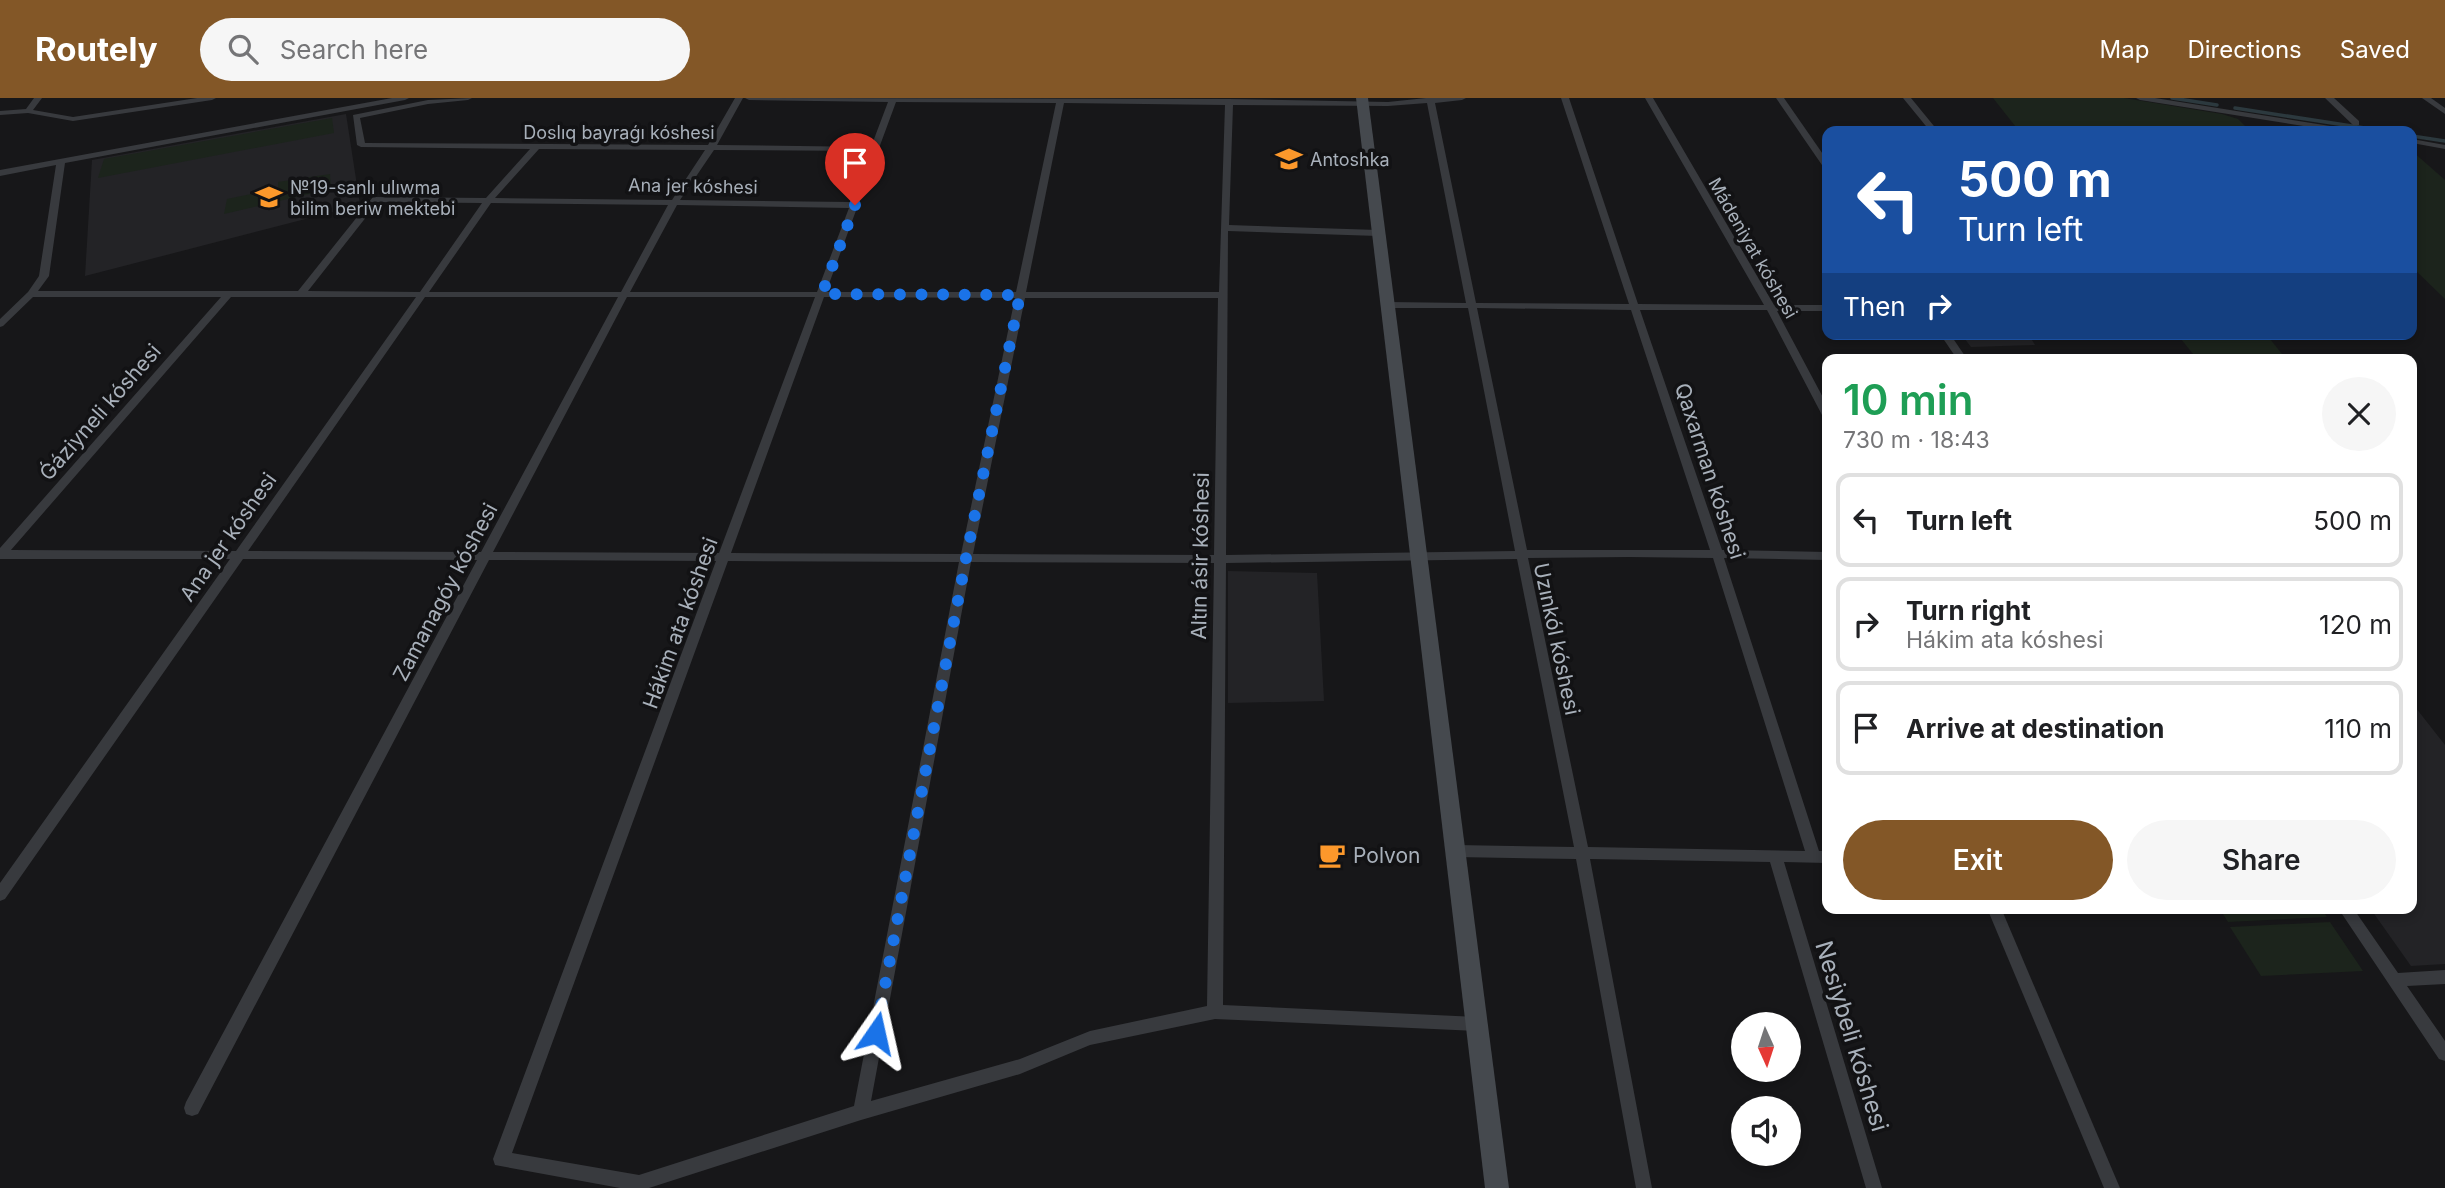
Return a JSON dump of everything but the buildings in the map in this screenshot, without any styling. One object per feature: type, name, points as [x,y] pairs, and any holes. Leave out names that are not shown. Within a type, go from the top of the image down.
[{"type":"main road","points":[[1362,100],[1497,1188]]},
{"type":"street","points":[[28,111],[38,98]]},
{"type":"street","points":[[0,113],[28,111],[73,119],[212,98]]},
{"type":"street","points":[[0,173],[405,98]]},
{"type":"street","name":"Doslıq bayraǵı kóshesi","points":[[468,98],[428,102],[356,117],[361,145],[876,149]]},
{"type":"street","name":"Zamanagóy kóshesi","points":[[192,1108],[624,294],[674,203],[711,148],[739,98]]},
{"type":"street","points":[[749,98],[1229,102],[1462,98]]},
{"type":"street","name":"Qaxarman kóshesi","points":[[1565,98],[1820,857]]},
{"type":"street","name":"Mádeniyat kóshesi","points":[[1649,98],[1772,310],[1822,405]]},
{"type":"street","points":[[1780,98],[1822,159]]},
{"type":"street","points":[[1907,98],[1930,126]]},
{"type":"street","points":[[2140,98],[2317,126]]},
{"type":"street","points":[[2189,98],[2228,101]]},
{"type":"street","points":[[2329,98],[2356,123]]},
{"type":"street","points":[[2426,98],[2445,112]]},
{"type":"street","name":"Hákim ata kóshesi","points":[[861,1112],[639,1183],[501,1159],[893,99]]},
{"type":"street","name":"Uzınkól kóshesi","points":[[1430,99],[1519,553],[1582,853],[1644,1188]]},
{"type":"street","points":[[1060,100],[966,558],[861,1112],[1020,1066],[1090,1038],[1214,1012],[1477,1024]]},
{"type":"street","points":[[2220,111],[2228,101]]},
{"type":"street","name":"Altın ásir kóshesi","points":[[1214,1012],[1224,228],[1229,102]]},
{"type":"street","points":[[2417,142],[2445,147]]},
{"type":"street","name":"Ana jer kóshesi","points":[[0,895],[488,201],[535,148]]},
{"type":"street","points":[[0,324],[32,294],[44,276],[61,161]]},
{"type":"street","name":"Ana jer kóshesi","points":[[300,294],[376,199],[855,205]]},
{"type":"street","points":[[1224,228],[1378,233]]},
{"type":"street","points":[[32,294],[1223,295]]},
{"type":"street","name":"Ǵáziyneli kóshesi","points":[[0,554],[229,294]]},
{"type":"street","points":[[1388,305],[1470,308],[1822,308]]},
{"type":"street","points":[[0,554],[1219,559],[1519,553],[1822,556]]},
{"type":"street","points":[[1456,851],[1820,857]]},
{"type":"street","name":"Nesiybeli kóshesi","points":[[1774,856],[1874,1188]]},
{"type":"street","points":[[1997,914],[2112,1188]]},
{"type":"street","points":[[2348,914],[2445,1054]]},
{"type":"street","points":[[2393,980],[2445,977]]},
{"type":"shaded area","points":[[1993,98],[2124,98],[2222,114],[2238,119],[2245,126],[2015,126]]},
{"type":"shaded area","name":"№19-sanlı ulıwma bilim beriw mektebi","points":[[346,114],[360,205],[85,276],[92,160]]},
{"type":"shaded area","points":[[332,118],[334,133],[98,178],[104,159]]},
{"type":"shaded area","points":[[2417,155],[2445,180],[2445,299],[2417,272]]},
{"type":"shaded area","points":[[330,174],[331,189],[279,201],[278,182]]},
{"type":"shaded area","points":[[275,189],[275,202],[224,214],[227,199]]},
{"type":"shaded area","points":[[1966,340],[2032,340],[2035,345],[1971,347]]},
{"type":"shaded area","points":[[2182,340],[2271,340],[2282,354],[2193,354]]},
{"type":"shaded area","points":[[1228,571],[1317,573],[1324,701],[1228,703]]},
{"type":"shaded area","points":[[2417,709],[2445,745],[2445,964],[2411,966],[2374,914],[2417,914]]},
{"type":"shaded area","points":[[2223,914],[2325,914],[2327,917],[2228,922]]},
{"type":"shaded area","points":[[2330,922],[2363,971],[2261,976],[2230,927]]},
{"type":"waterway","points":[[2172,98],[2217,105]]},
{"type":"waterway","points":[[2235,108],[2352,126]]},
{"type":"waterway","points":[[2417,137],[2445,141]]},
{"type":"place","name":"Antoshka","points":[[1289,159]]},
{"type":"place","name":"№19-sanlı ulıwma bilim beriw mektebi","points":[[269,197]]},
{"type":"place","name":"Polvon","points":[[1332,855]]},
{"type":"route","points":[[855,205],[822,294],[1020,295],[966,558],[876,1033]]}]
